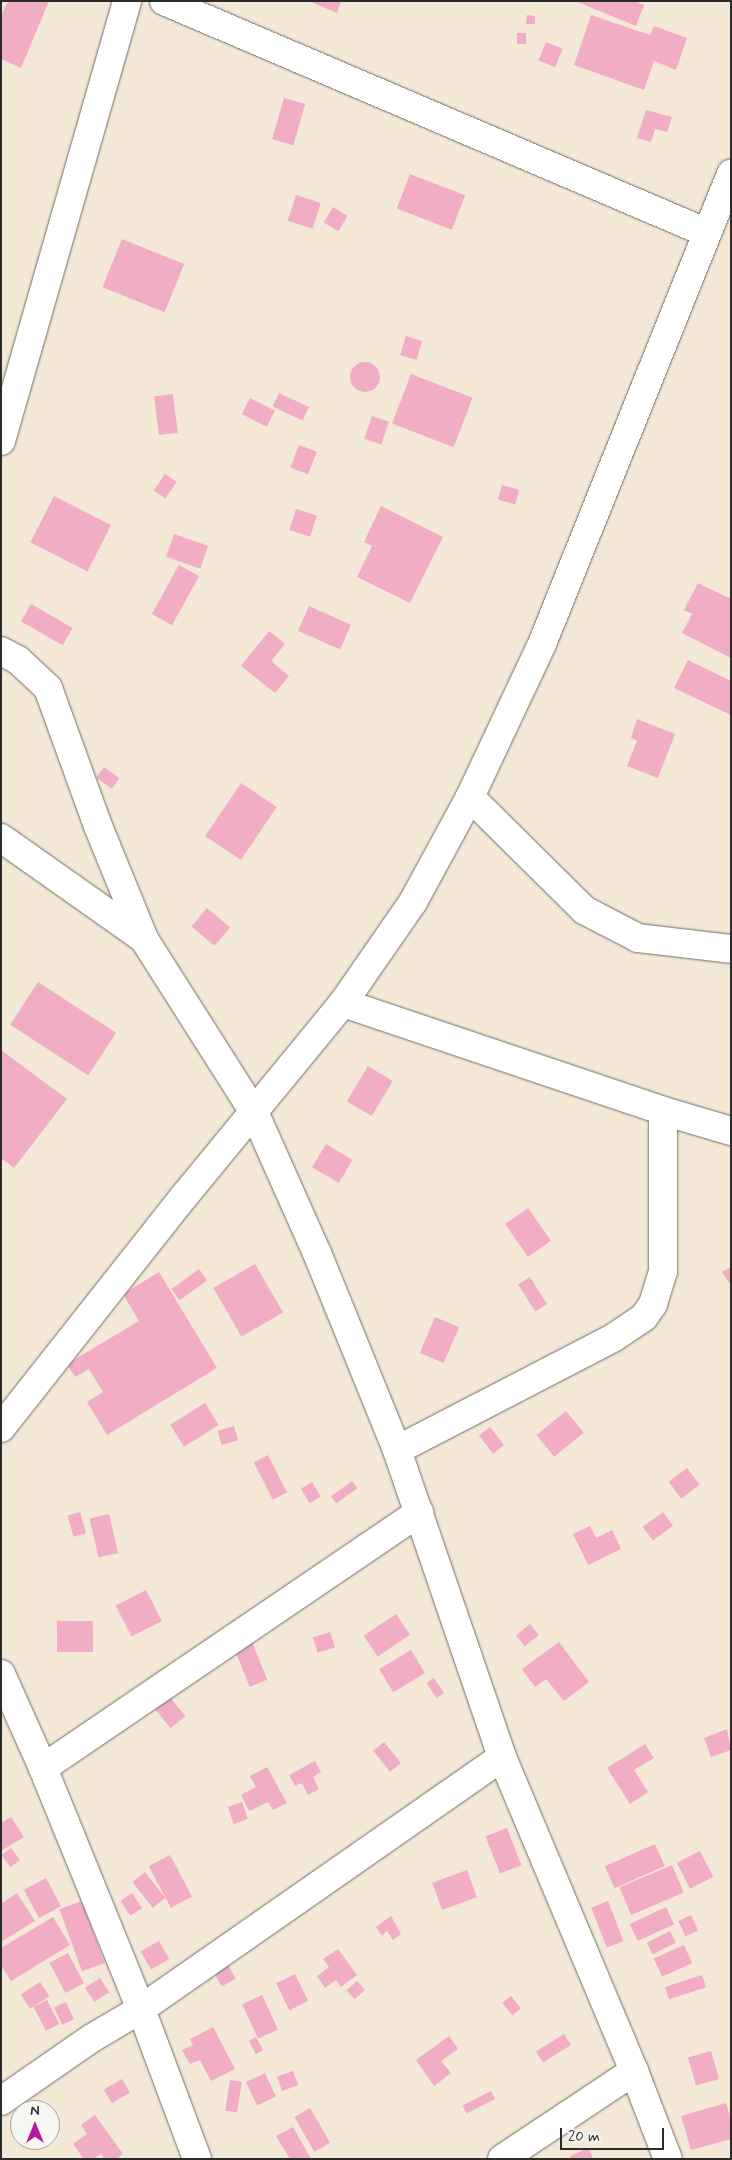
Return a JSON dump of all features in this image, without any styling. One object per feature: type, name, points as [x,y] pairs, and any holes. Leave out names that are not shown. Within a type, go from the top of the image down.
[{"type":"street","points":[[1,441],[127,1]]},
{"type":"street","points":[[164,1],[705,232]]},
{"type":"street","points":[[1,1428],[186,1194],[255,1114],[343,1003],[413,902],[470,797],[542,644],[705,232],[731,174]]},
{"type":"street","points":[[1,651],[18,660],[48,688],[98,826],[144,939],[255,1114],[317,1253],[397,1450],[502,1757],[634,2071],[668,2159]]},
{"type":"street","points":[[470,797],[584,910],[638,938],[731,950]]},
{"type":"street","points":[[1,838],[144,939]]},
{"type":"street","points":[[343,1003],[663,1111],[731,1131]]},
{"type":"street","points":[[397,1450],[613,1338],[644,1317],[653,1304],[663,1272],[663,1111]]},
{"type":"street","points":[[43,1768],[419,1512]]},
{"type":"street","points":[[1,1674],[43,1768],[141,2009],[197,2159]]},
{"type":"street","points":[[1,2101],[92,2038],[141,2009],[502,1757]]},
{"type":"street","points":[[502,2159],[634,2071]]},
{"type":"building","points":[[8,1],[49,1],[21,68],[1,59],[1,16]]},
{"type":"building","points":[[309,1],[341,1],[337,13]]},
{"type":"building","points":[[575,1],[634,1],[644,5],[636,26]]},
{"type":"building","points":[[527,15],[535,16],[535,24],[526,24]]},
{"type":"building","points":[[591,15],[650,35],[654,26],[687,38],[676,70],[654,61],[644,90],[574,65]]},
{"type":"building","points":[[517,33],[526,33],[526,44],[517,44]]},
{"type":"building","points":[[546,42],[563,49],[555,67],[539,61]]},
{"type":"building","points":[[284,98],[305,104],[293,145],[272,139]]},
{"type":"building","points":[[646,110],[672,117],[667,132],[655,129],[651,142],[637,138]]},
{"type":"building","points":[[410,174],[465,195],[452,230],[397,209]]},
{"type":"building","points":[[296,195],[321,203],[312,229],[288,221]]},
{"type":"building","points":[[333,207],[348,216],[338,231],[324,222]]},
{"type":"building","points":[[122,239],[184,264],[165,312],[103,287]]},
{"type":"building","points":[[406,336],[422,341],[416,360],[400,355]]},
{"type":"building","points":[[365,362],[375,367],[380,377],[375,387],[365,392],[355,387],[350,377],[355,367]]},
{"type":"building","points":[[411,374],[473,398],[454,447],[392,423]]},
{"type":"building","points":[[279,393],[309,407],[303,421],[273,407]]},
{"type":"building","points":[[173,394],[178,433],[159,435],[154,396]]},
{"type":"building","points":[[250,398],[275,411],[267,427],[242,414]]},
{"type":"building","points":[[372,416],[389,422],[381,445],[364,439]]},
{"type":"building","points":[[299,445],[317,452],[308,474],[290,467]]},
{"type":"building","points":[[165,474],[177,482],[165,498],[154,491]]},
{"type":"building","points":[[502,485],[519,490],[515,504],[498,499]]},
{"type":"building","points":[[54,496],[111,525],[87,571],[30,542]]},
{"type":"building","points":[[381,506],[443,537],[410,603],[357,577],[372,546],[364,542]]},
{"type":"building","points":[[296,509],[317,516],[310,537],[289,530]]},
{"type":"building","points":[[174,534],[208,546],[200,568],[166,557]]},
{"type":"building","points":[[179,565],[199,576],[172,625],[152,614]]},
{"type":"building","points":[[698,583],[731,599],[731,658],[682,633],[692,614],[684,610]]},
{"type":"building","points":[[31,604],[73,628],[63,645],[21,621]]},
{"type":"building","points":[[309,606],[351,625],[340,649],[298,631]]},
{"type":"building","points":[[269,631],[285,644],[271,661],[289,676],[275,693],[241,666]]},
{"type":"building","points":[[688,660],[731,681],[731,715],[674,688]]},
{"type":"building","points":[[637,719],[675,734],[658,778],[627,766],[637,741],[631,738]]},
{"type":"building","points":[[104,767],[119,778],[112,789],[96,778]]},
{"type":"building","points":[[241,783],[277,807],[241,860],[205,836]]},
{"type":"building","points":[[207,908],[230,927],[215,946],[192,926]]},
{"type":"building","points":[[38,982],[116,1033],[88,1075],[10,1025]]},
{"type":"building","points":[[1,1050],[67,1099],[14,1168],[1,1158]]},
{"type":"building","points":[[368,1066],[393,1081],[372,1116],[347,1101]]},
{"type":"building","points":[[326,1144],[353,1160],[339,1183],[312,1167]]},
{"type":"building","points":[[528,1208],[551,1241],[528,1257],[505,1224]]},
{"type":"building","points":[[255,1264],[283,1312],[241,1336],[213,1288]]},
{"type":"building","points":[[731,1267],[731,1282],[729,1283],[722,1272]]},
{"type":"building","points":[[199,1269],[207,1280],[180,1300],[171,1289]]},
{"type":"building","points":[[159,1272],[217,1368],[107,1435],[87,1402],[103,1392],[89,1369],[75,1377],[67,1364],[139,1321],[123,1294]]},
{"type":"building","points":[[530,1277],[547,1304],[535,1312],[518,1284]]},
{"type":"building","points":[[435,1317],[459,1327],[444,1363],[420,1353]]},
{"type":"building","points":[[205,1403],[219,1425],[184,1447],[170,1425]]},
{"type":"building","points":[[566,1411],[584,1433],[554,1457],[536,1435]]},
{"type":"building","points":[[234,1426],[238,1440],[222,1445],[218,1431]]},
{"type":"building","points":[[490,1427],[504,1445],[493,1454],[479,1436]]},
{"type":"building","points":[[268,1455],[287,1492],[273,1500],[254,1462]]},
{"type":"building","points":[[687,1468],[700,1485],[681,1499],[669,1482]]},
{"type":"building","points":[[352,1481],[357,1488],[336,1504],[331,1496]]},
{"type":"building","points":[[312,1482],[321,1497],[310,1503],[301,1489]]},
{"type":"building","points":[[80,1512],[86,1533],[74,1537],[68,1516]]},
{"type":"building","points":[[663,1512],[673,1526],[653,1540],[643,1527]]},
{"type":"building","points":[[109,1514],[118,1553],[99,1557],[90,1518]]},
{"type":"building","points":[[590,1526],[596,1538],[612,1530],[621,1549],[588,1565],[573,1534]]},
{"type":"building","points":[[146,1590],[162,1621],[132,1637],[116,1605]]},
{"type":"building","points":[[396,1614],[410,1635],[378,1657],[364,1636]]},
{"type":"building","points":[[57,1621],[93,1621],[93,1652],[57,1652]]},
{"type":"building","points":[[530,1624],[539,1635],[525,1646],[516,1635]]},
{"type":"building","points":[[330,1632],[335,1647],[318,1653],[313,1638]]},
{"type":"building","points":[[250,1637],[267,1680],[250,1687],[232,1644]]},
{"type":"building","points":[[559,1642],[589,1682],[564,1701],[546,1679],[535,1687],[522,1669]]},
{"type":"building","points":[[411,1650],[425,1673],[393,1692],[379,1669]]},
{"type":"building","points":[[434,1678],[444,1693],[437,1698],[427,1683]]},
{"type":"building","points":[[169,1696],[185,1716],[171,1728],[154,1708]]},
{"type":"building","points":[[727,1729],[731,1750],[711,1757],[704,1738]]},
{"type":"building","points":[[384,1742],[401,1763],[390,1772],[373,1751]]},
{"type":"building","points":[[645,1744],[654,1758],[634,1770],[648,1792],[630,1804],[607,1768]]},
{"type":"building","points":[[315,1761],[321,1772],[313,1777],[319,1789],[308,1795],[302,1783],[295,1786],[289,1775]]},
{"type":"building","points":[[267,1767],[287,1803],[273,1810],[268,1802],[249,1811],[241,1795],[256,1787],[250,1776]]},
{"type":"building","points":[[242,1802],[248,1819],[234,1824],[228,1807]]},
{"type":"building","points":[[11,1817],[24,1837],[1,1851],[1,1823]]},
{"type":"building","points":[[507,1828],[521,1865],[500,1874],[486,1836]]},
{"type":"building","points":[[655,1844],[665,1866],[615,1888],[605,1866]]},
{"type":"building","points":[[11,1848],[20,1860],[10,1867],[1,1855]]},
{"type":"building","points":[[700,1851],[713,1877],[690,1889],[677,1863]]},
{"type":"building","points":[[170,1855],[192,1896],[171,1908],[149,1866]]},
{"type":"building","points":[[672,1865],[684,1893],[631,1915],[620,1887]]},
{"type":"building","points":[[467,1870],[477,1897],[442,1910],[432,1883]]},
{"type":"building","points":[[145,1872],[165,1898],[153,1908],[132,1882]]},
{"type":"building","points":[[46,1878],[61,1906],[39,1918],[24,1890]]},
{"type":"building","points":[[17,1893],[35,1921],[1,1942],[1,1904]]},
{"type":"building","points":[[132,1893],[142,1908],[130,1916],[120,1901]]},
{"type":"building","points":[[82,1901],[105,1963],[82,1971],[59,1909]]},
{"type":"building","points":[[608,1901],[623,1941],[607,1948],[591,1907]]},
{"type":"building","points":[[666,1907],[674,1924],[638,1941],[630,1924]]},
{"type":"building","points":[[691,1915],[698,1930],[685,1936],[678,1921]]},
{"type":"building","points":[[391,1916],[401,1934],[393,1940],[387,1931],[382,1936],[376,1927]]},
{"type":"building","points":[[53,1917],[70,1945],[11,1981],[1,1965],[1,1948]]},
{"type":"building","points":[[670,1931],[676,1943],[653,1954],[647,1943]]},
{"type":"building","points":[[159,1941],[169,1959],[151,1970],[141,1951]]},
{"type":"building","points":[[684,1945],[692,1963],[662,1977],[654,1958]]},
{"type":"building","points":[[338,1949],[357,1975],[341,1987],[336,1980],[325,1988],[317,1976],[329,1967],[323,1959]]},
{"type":"building","points":[[68,1953],[84,1983],[65,1993],[49,1963]]},
{"type":"building","points":[[227,1963],[236,1979],[222,1987],[213,1971]]},
{"type":"building","points":[[295,1974],[308,2001],[289,2010],[276,1983]]},
{"type":"building","points":[[702,1975],[706,1987],[669,1999],[665,1987]]},
{"type":"building","points":[[100,1978],[109,1992],[94,2002],[85,1988]]},
{"type":"building","points":[[357,1981],[365,1990],[355,1999],[347,1990]]},
{"type":"building","points":[[40,1982],[49,1996],[30,2009],[21,1995]]},
{"type":"building","points":[[262,1995],[278,2029],[258,2039],[242,2004]]},
{"type":"building","points":[[511,1996],[521,2009],[512,2015],[502,2003]]},
{"type":"building","points":[[47,2000],[59,2024],[46,2031],[34,2007]]},
{"type":"building","points":[[66,2002],[74,2019],[62,2025],[54,2007]]},
{"type":"building","points":[[213,2027],[235,2069],[211,2081],[200,2060],[190,2064],[182,2050],[193,2045],[190,2039]]},
{"type":"building","points":[[564,2034],[571,2045],[543,2063],[536,2051]]},
{"type":"building","points":[[449,2036],[458,2049],[441,2061],[451,2073],[434,2086],[416,2060]]},
{"type":"building","points":[[256,2037],[263,2050],[256,2054],[249,2041]]},
{"type":"building","points":[[711,2051],[719,2079],[696,2085],[688,2058]]},
{"type":"building","points":[[293,2071],[298,2085],[282,2091],[277,2077]]},
{"type":"building","points":[[265,2073],[276,2097],[257,2105],[246,2082]]},
{"type":"building","points":[[122,2079],[130,2093],[112,2103],[104,2090]]},
{"type":"building","points":[[230,2080],[242,2082],[237,2112],[225,2111]]},
{"type":"building","points":[[491,2091],[495,2099],[467,2114],[462,2106]]},
{"type":"building","points":[[726,2103],[731,2119],[731,2139],[691,2150],[681,2116]]},
{"type":"building","points":[[310,2108],[330,2143],[314,2152],[294,2117]]},
{"type":"building","points":[[95,2115],[123,2154],[116,2159],[104,2159],[101,2154],[94,2159],[84,2159],[73,2144],[87,2134],[81,2125]]},
{"type":"building","points":[[293,2127],[311,2159],[290,2159],[276,2136]]},
{"type":"building","points":[[589,2148],[593,2159],[571,2159],[570,2156]]}]
